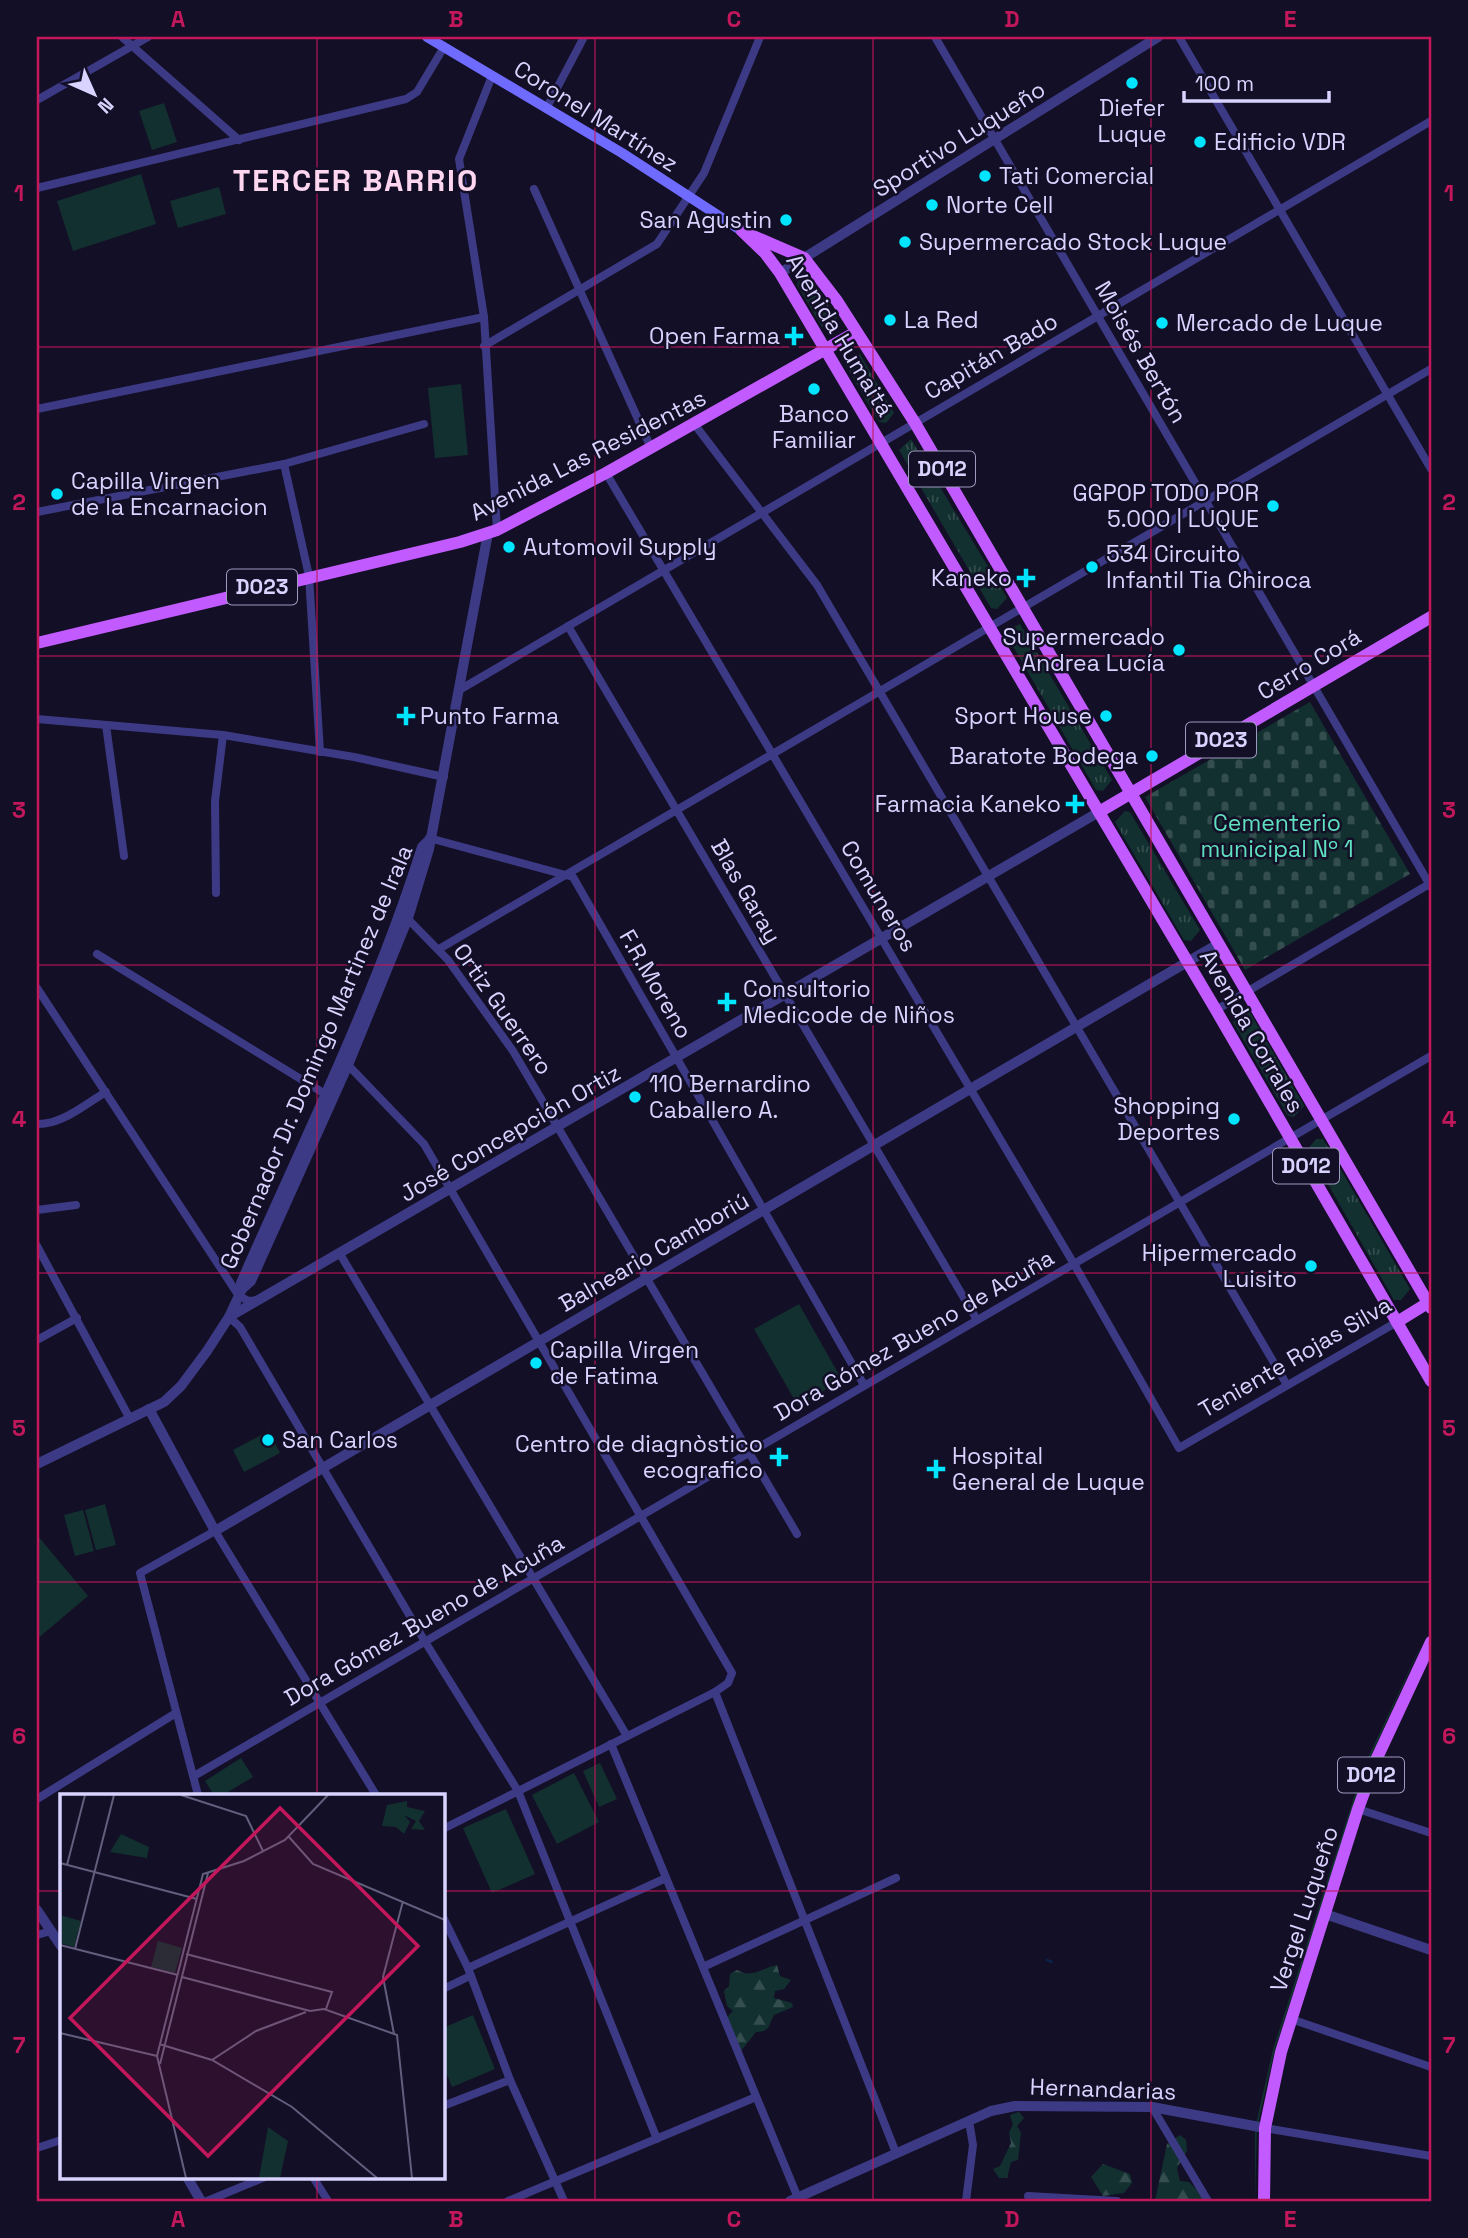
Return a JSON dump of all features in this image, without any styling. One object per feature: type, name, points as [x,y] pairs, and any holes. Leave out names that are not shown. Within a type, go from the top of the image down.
[{"type":"main road","name":"Coronel Martínez","points":[[428,37],[622,153],[742,232]]},
{"type":"main road","name":"Avenida Humaitá","points":[[742,232],[804,258],[856,332],[915,423],[1130,794]]},
{"type":"main road","name":"Avenida Humaitá","points":[[742,232],[765,253],[780,274],[1098,812]]},
{"type":"main road","name":"Avenida Las Residentas","points":[[37,643],[493,531],[695,425],[856,332]]},
{"type":"main road","name":"Cerro Corá","points":[[1098,812],[1431,617]]},
{"type":"main road","name":"Avenida Corrales","points":[[1130,794],[1430,1304]]},
{"type":"main road","name":"Avenida Corrales","points":[[1098,812],[1431,1381]]},
{"type":"main road","name":"Teniente Rojas Silva","points":[[1396,1322],[1430,1304]]},
{"type":"main road","name":"Vergel Luqueño","points":[[1264,2201],[1265,2128],[1274,2075],[1358,1809],[1376,1760],[1431,1642]]},
{"type":"street","points":[[122,37],[239,140]]},
{"type":"street","points":[[37,100],[148,37]]},
{"type":"street","points":[[546,109],[584,37]]},
{"type":"street","points":[[484,346],[657,244],[704,173],[760,37]]},
{"type":"street","name":"Moisés Bertón","points":[[935,37],[1312,686],[1431,885]]},
{"type":"street","name":"Sportivo Luqueño","points":[[780,274],[1158,37]]},
{"type":"street","points":[[1179,37],[1431,469]]},
{"type":"street","points":[[37,188],[407,99],[417,92],[444,47]]},
{"type":"street","points":[[492,76],[459,159],[484,317],[493,531]]},
{"type":"street","name":"Capitán Bado","points":[[461,689],[1431,121]]},
{"type":"street","points":[[534,189],[651,448]]},
{"type":"street","points":[[37,410],[484,317]]},
{"type":"street","points":[[439,949],[1431,369]]},
{"type":"street","points":[[37,512],[284,464],[424,424]]},
{"type":"street","points":[[695,425],[817,585],[986,877],[1287,1385]]},
{"type":"street","points":[[284,464],[309,576],[320,752]]},
{"type":"street","name":"Comuneros","points":[[606,473],[1074,1264],[1179,1448]]},
{"type":"street","name":"Gobernador Dr. Domingo Martinez de Irala","points":[[330,1096],[348,1065],[404,915],[422,847],[429,840],[493,531]]},
{"type":"street","name":"Blas Garay","points":[[568,626],[977,1320]]},
{"type":"street","points":[[37,719],[223,735],[444,777]]},
{"type":"street","points":[[106,725],[124,856]]},
{"type":"street","points":[[216,893],[215,801],[223,735]]},
{"type":"street","name":"José Concepción Ortiz","points":[[37,1464],[149,1409],[181,1386],[229,1317],[1098,812]]},
{"type":"street","points":[[429,840],[567,874]]},
{"type":"street","name":"F.R.Moreno","points":[[567,874],[573,877],[864,1385]]},
{"type":"street","points":[[1216,1010],[1431,885]]},
{"type":"street","name":"Gobernador Dr. Domingo Martinez de Irala","points":[[229,1317],[240,1293],[251,1281],[404,915]]},
{"type":"street","name":"Ortiz Guerrero","points":[[404,915],[439,949],[513,1051],[797,1534]]},
{"type":"street","name":"Balneario Camboriú","points":[[176,1713],[139,1573],[322,1469],[1218,944]]},
{"type":"street","points":[[97,954],[330,1096]]},
{"type":"street","points":[[37,988],[240,1293],[249,1301],[262,1299]]},
{"type":"street","name":"Dora Gómez Bueno de Acuña","points":[[194,1776],[1431,1056]]},
{"type":"street","points":[[348,1065],[413,1131],[450,1190],[639,1517],[732,1669],[731,1680],[715,1692],[444,1828]]},
{"type":"street","points":[[37,1124],[48,1124],[61,1119],[106,1092]]},
{"type":"street","points":[[37,1210],[76,1205]]},
{"type":"street","points":[[37,1246],[130,1419]]},
{"type":"street","points":[[340,1254],[535,1577],[627,1736]]},
{"type":"street","points":[[229,1317],[240,1327],[425,1642],[518,1791],[657,2139]]},
{"type":"street","points":[[37,1340],[77,1318]]},
{"type":"street","name":"Teniente Rojas Silva","points":[[1179,1448],[1396,1322]]},
{"type":"street","points":[[149,1409],[215,1531],[375,1794]]},
{"type":"street","points":[[715,1692],[896,2153]]},
{"type":"street","points":[[37,1799],[176,1713],[198,1794]]},
{"type":"street","points":[[611,1744],[756,2097],[794,2199]]},
{"type":"street","points":[[1358,1809],[1431,1833]]},
{"type":"street","points":[[444,1988],[469,1972],[569,1921],[666,1878]]},
{"type":"street","points":[[703,1967],[896,1878]]},
{"type":"street","points":[[37,1910],[60,1944]]},
{"type":"street","points":[[1325,1914],[1431,1950]]},
{"type":"street","points":[[444,1919],[469,1972],[510,2080],[564,2201]]},
{"type":"street","points":[[37,1935],[51,1931]]},
{"type":"street","points":[[1291,2019],[1431,2067]]},
{"type":"street","points":[[444,2106],[510,2080]]},
{"type":"street","points":[[508,2201],[756,2097]]},
{"type":"street","name":"Hernandarias","points":[[794,2199],[991,2111],[1015,2106],[1153,2107],[1431,2156]]},
{"type":"street","points":[[1153,2107],[1208,2201]]},
{"type":"street","points":[[966,2201],[973,2146],[969,2121]]},
{"type":"street","points":[[37,2148],[60,2140]]},
{"type":"street","points":[[188,2178],[201,2201]]},
{"type":"street","points":[[207,2201],[263,2178]]},
{"type":"street","points":[[314,2178],[328,2201]]},
{"type":"street","points":[[1028,2196],[1117,2201]]},
{"type":"green space","points":[[164,103],[177,142],[152,150],[139,111]]},
{"type":"green space","points":[[141,174],[156,224],[73,251],[57,201]]},
{"type":"green space","points":[[219,187],[226,214],[178,228],[170,201]]},
{"type":"green space","points":[[807,275],[837,318],[829,327],[822,327],[797,285],[800,278]]},
{"type":"green space","points":[[860,354],[894,413],[886,423],[879,422],[845,364],[853,355]]},
{"type":"green space","points":[[461,384],[468,455],[435,458],[428,388]]},
{"type":"green space","points":[[911,439],[1007,598],[997,609],[991,608],[899,450]]},
{"type":"green space","points":[[1020,624],[1112,780],[1103,791],[1096,790],[1007,636],[1011,628]]},
{"type":"green space","name":"Cementerio municipal Nº 1","points":[[1310,702],[1410,874],[1245,970],[1145,797]]},
{"type":"green space","points":[[1125,811],[1130,812],[1200,930],[1191,941],[1184,940],[1115,822]]},
{"type":"green space","points":[[1242,1011],[1249,1011],[1304,1106],[1294,1117],[1288,1116],[1233,1022]]},
{"type":"green space","points":[[1316,1139],[1323,1139],[1410,1289],[1401,1300],[1394,1300],[1308,1149]]},
{"type":"green space","points":[[799,1304],[842,1380],[798,1406],[754,1329]]},
{"type":"green space","points":[[269,1431],[280,1453],[244,1472],[233,1450]]},
{"type":"green space","points":[[105,1504],[116,1545],[96,1550],[85,1510]]},
{"type":"green space","points":[[83,1510],[94,1551],[75,1556],[64,1515]]},
{"type":"green space","points":[[37,1535],[88,1596],[37,1639]]},
{"type":"green space","points":[[1431,1624],[1366,1767],[1275,2049],[1257,2128],[1255,2201],[1255,2128],[1273,2049],[1364,1766]]},
{"type":"green space","points":[[241,1758],[253,1777],[225,1794],[213,1794],[205,1781]]},
{"type":"green space","points":[[600,1763],[617,1799],[599,1807],[583,1771]]},
{"type":"green space","points":[[574,1773],[599,1822],[557,1844],[532,1795]]},
{"type":"green space","points":[[506,1809],[535,1874],[492,1893],[463,1828]]},
{"type":"green space","points":[[777,1965],[780,1976],[791,1980],[784,1989],[775,1991],[774,1998],[792,2003],[793,2007],[774,2015],[767,2029],[756,2032],[741,2051],[726,2018],[733,2011],[727,2006],[724,1991],[729,1986],[730,1974],[737,1970],[752,1973]]},
{"type":"green space","points":[[473,2015],[495,2069],[452,2087],[444,2067],[444,2028]]},
{"type":"green space","points":[[1019,2112],[1024,2118],[1017,2126],[1021,2133],[1018,2160],[1011,2162],[1007,2178],[999,2178],[993,2169],[1000,2166],[1011,2143],[1009,2132],[1013,2125],[1010,2115]]},
{"type":"green space","points":[[1180,2135],[1186,2140],[1187,2151],[1177,2168],[1180,2181],[1189,2182],[1208,2201],[1155,2201],[1167,2144]]},
{"type":"green space","points":[[1103,2164],[1130,2174],[1132,2183],[1124,2193],[1103,2196],[1091,2177]]},
{"type":"waterway","points":[[1047,1960],[1052,1962]]},
{"type":"place","name":"Diefer Luque","points":[[1132,83]]},
{"type":"place","name":"Edificio VDR","points":[[1200,142]]},
{"type":"place","name":"Tati Comercial","points":[[985,176]]},
{"type":"place","name":"Norte Cell","points":[[932,205]]},
{"type":"place","name":"San Agustin","points":[[786,220]]},
{"type":"place","name":"Supermercado Stock Luque","points":[[905,242]]},
{"type":"place","name":"La Red","points":[[890,320]]},
{"type":"place","name":"Mercado de Luque","points":[[1162,323]]},
{"type":"place","name":"Open Farma","points":[[794,336]]},
{"type":"place","name":"Banco Familiar","points":[[814,389]]},
{"type":"place","name":"Capilla Virgen de la Encarnacion","points":[[57,494]]},
{"type":"place","name":"GGPOP TODO POR 5.000 | LUQUE","points":[[1273,506]]},
{"type":"place","name":"Automovil Supply","points":[[509,547]]},
{"type":"place","name":"534 Circuito Infantil Tia Chiroca","points":[[1092,567]]},
{"type":"place","name":"Kaneko","points":[[1026,578]]},
{"type":"place","name":"Supermercado Andrea Lucía","points":[[1179,650]]},
{"type":"place","name":"Punto Farma","points":[[406,716]]},
{"type":"place","name":"Sport House","points":[[1106,716]]},
{"type":"place","name":"Baratote Bodega","points":[[1152,756]]},
{"type":"place","name":"Farmacia Kaneko","points":[[1075,804]]},
{"type":"place","name":"Consultorio Medicode de Niños","points":[[727,1002]]},
{"type":"place","name":"110 Bernardino Caballero A.","points":[[635,1097]]},
{"type":"place","name":"Shopping Deportes","points":[[1234,1119]]},
{"type":"place","name":"Hipermercado Luisito","points":[[1311,1266]]},
{"type":"place","name":"Capilla Virgen de Fatima","points":[[536,1363]]},
{"type":"place","name":"San Carlos","points":[[268,1440]]},
{"type":"place","name":"Centro de diagnòstico ecografico","points":[[779,1457]]},
{"type":"place","name":"Hospital General de Luque","points":[[936,1469]]},
{"type":"district","name":"TERCER BARRIO","points":[[356,181]]}]
